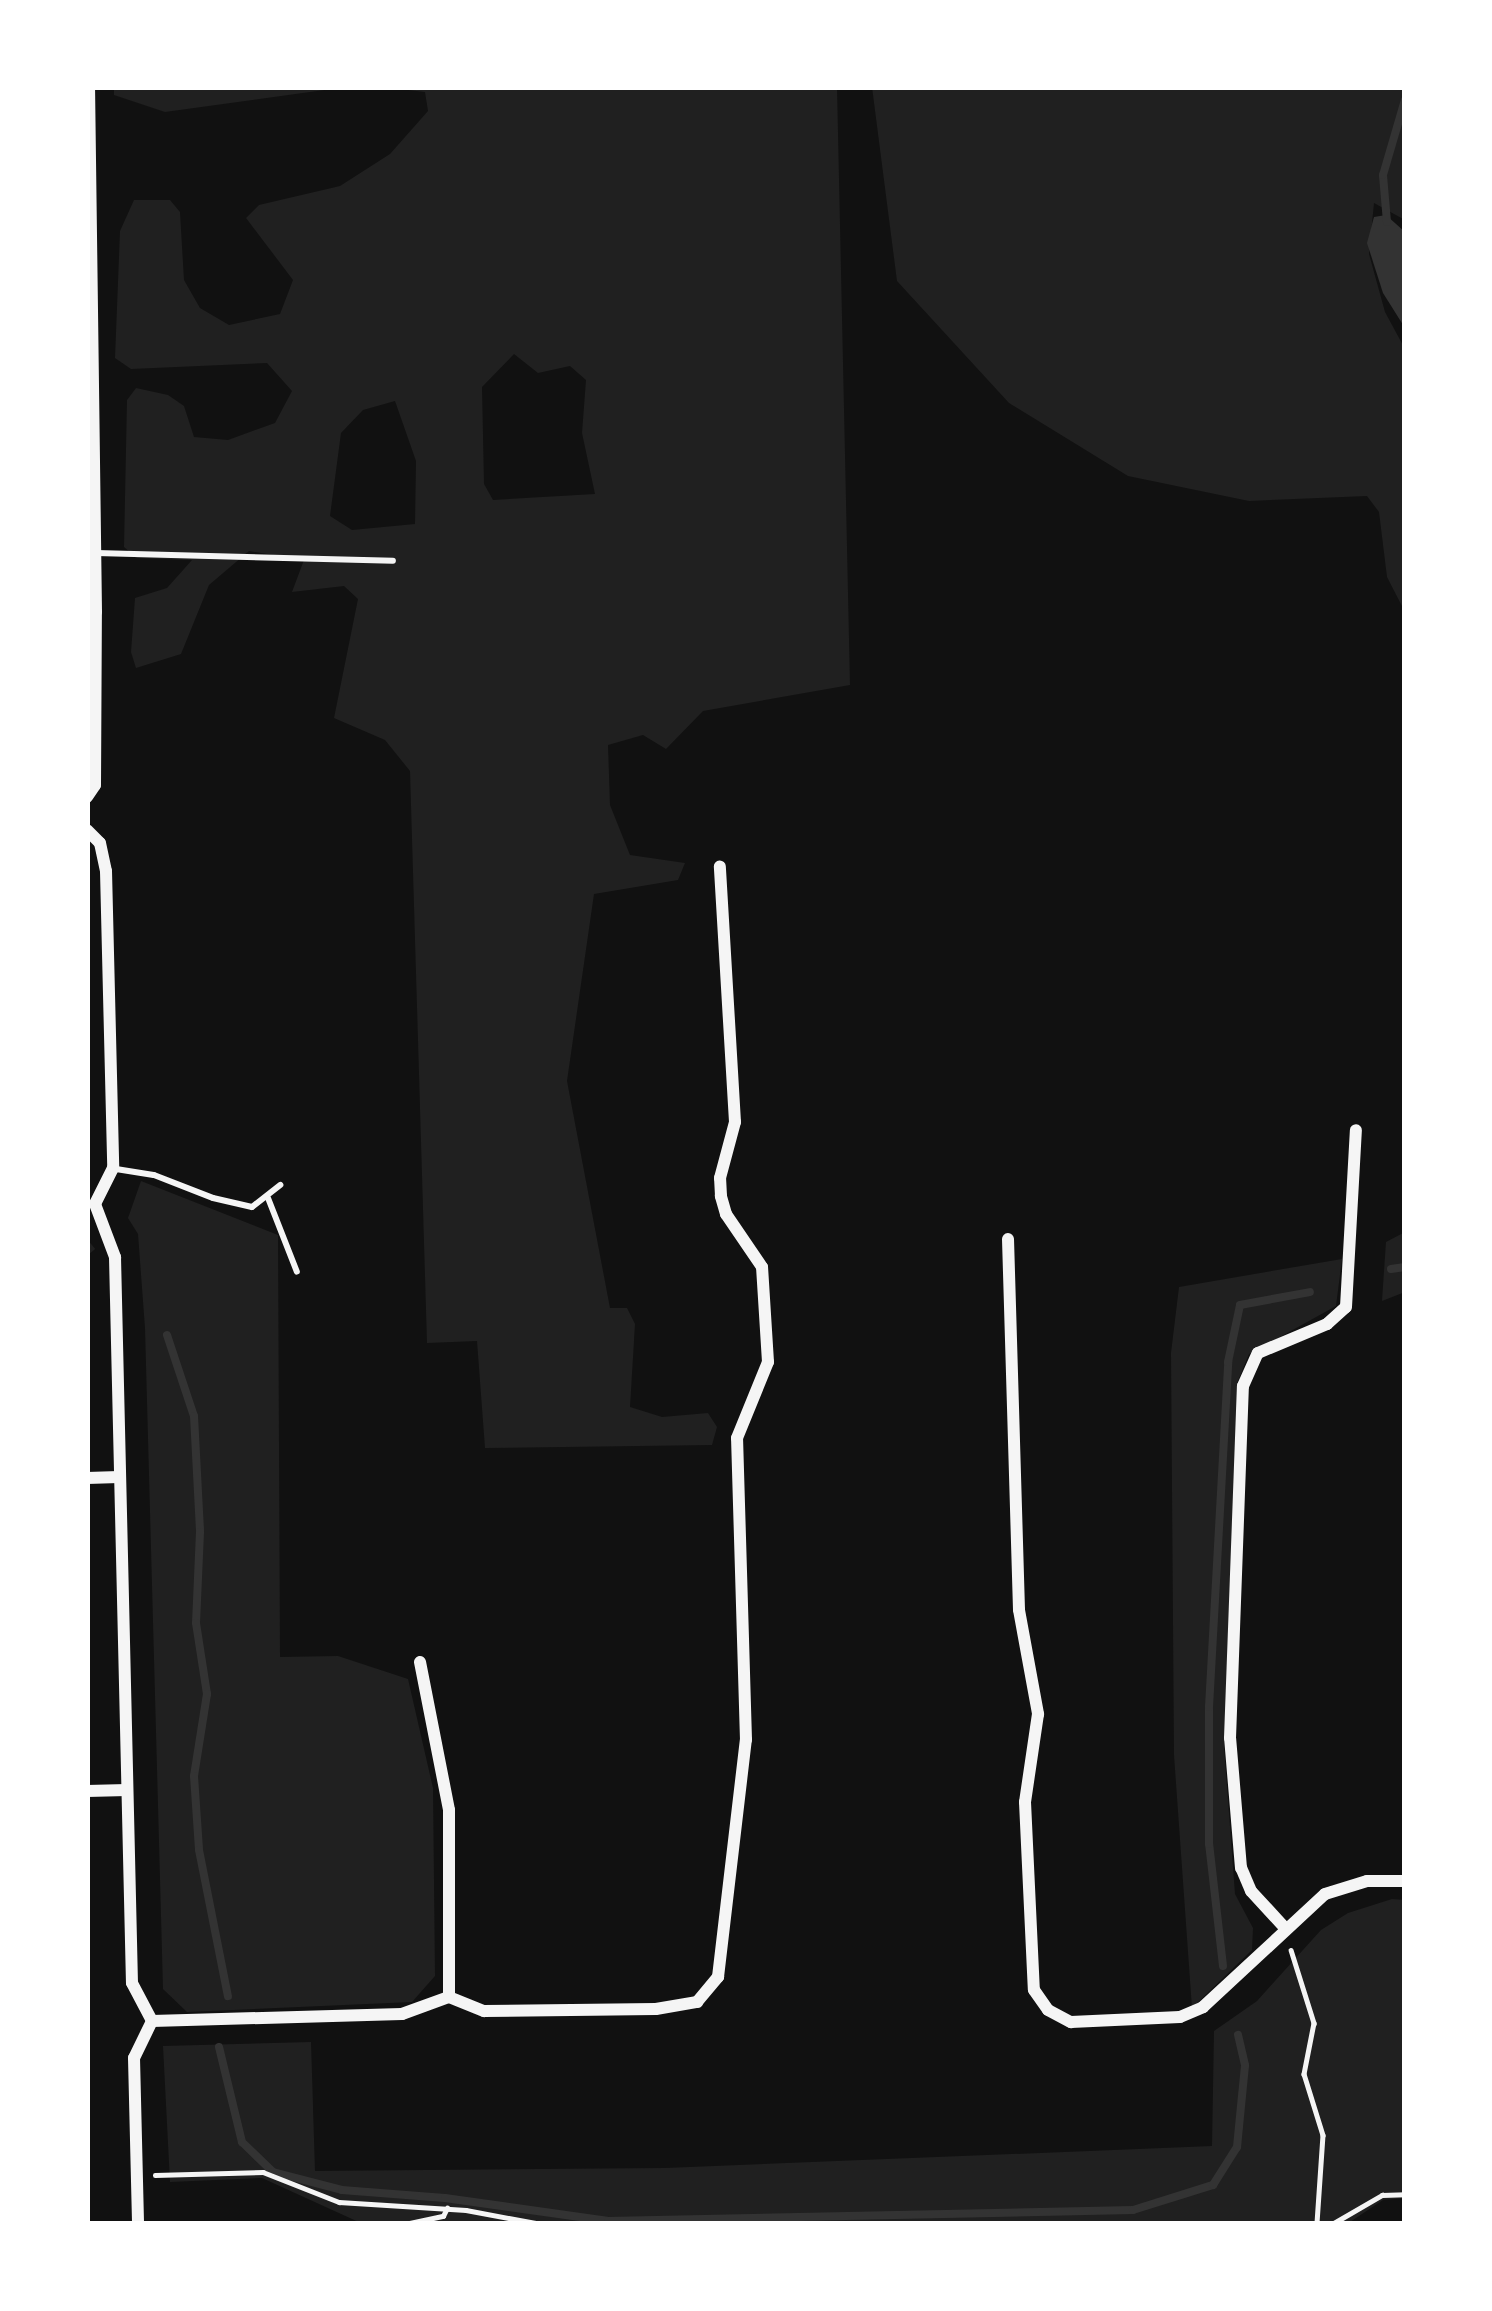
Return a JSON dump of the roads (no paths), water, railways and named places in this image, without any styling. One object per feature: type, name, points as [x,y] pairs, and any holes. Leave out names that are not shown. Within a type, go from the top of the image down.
[{"type":"street","points":[[87,796],[95,784],[89,87]]},
{"type":"street","points":[[87,830],[100,843],[106,871],[113,1168],[91,1204],[115,1257],[132,1983],[152,2021]]},
{"type":"street","points":[[152,2021],[402,2014],[449,1997],[484,2011],[656,2009],[698,2002],[718,1977],[746,1740],[737,1438],[768,1362],[762,1268],[734,1228],[721,1196],[720,1178],[736,1122],[720,866]]},
{"type":"street","points":[[1285,1928],[1251,1891],[1241,1868],[1230,1738],[1243,1386],[1258,1353],[1328,1324],[1346,1307],[1356,1130]]},
{"type":"street","points":[[1008,1239],[1019,1610],[1038,1714],[1024,1814],[1034,1990],[1048,2010],[1071,2022],[1180,2017],[1203,2006],[1325,1894],[1346,1886],[1405,1881]]},
{"type":"street","points":[[87,1478],[119,1477]]},
{"type":"street","points":[[420,1662],[448,1810],[449,1997]]},
{"type":"street","points":[[87,1791],[127,1790]]},
{"type":"street","points":[[138,2224],[134,2058],[152,2021]]},
{"type":"lane","points":[[95,553],[392,561]]},
{"type":"lane","points":[[113,1168],[154,1175],[252,1207],[280,1185]]},
{"type":"lane","points":[[268,1198],[297,1272]]},
{"type":"waterway","points":[[1387,222],[1383,175],[1405,100]]},
{"type":"waterway","points":[[1391,1269],[1405,1267]]},
{"type":"waterway","points":[[1223,1966],[1209,1844],[1209,1707],[1228,1362],[1240,1305],[1310,1292]]},
{"type":"waterway","points":[[167,1335],[194,1416],[200,1532],[196,1623],[207,1694],[194,1776],[199,1850],[228,1996]]},
{"type":"waterway","points":[[219,2047],[242,2142],[273,2172],[342,2190],[445,2198],[608,2221],[1133,2210],[1213,2185],[1237,2147],[1245,2065],[1238,2035]]}]
